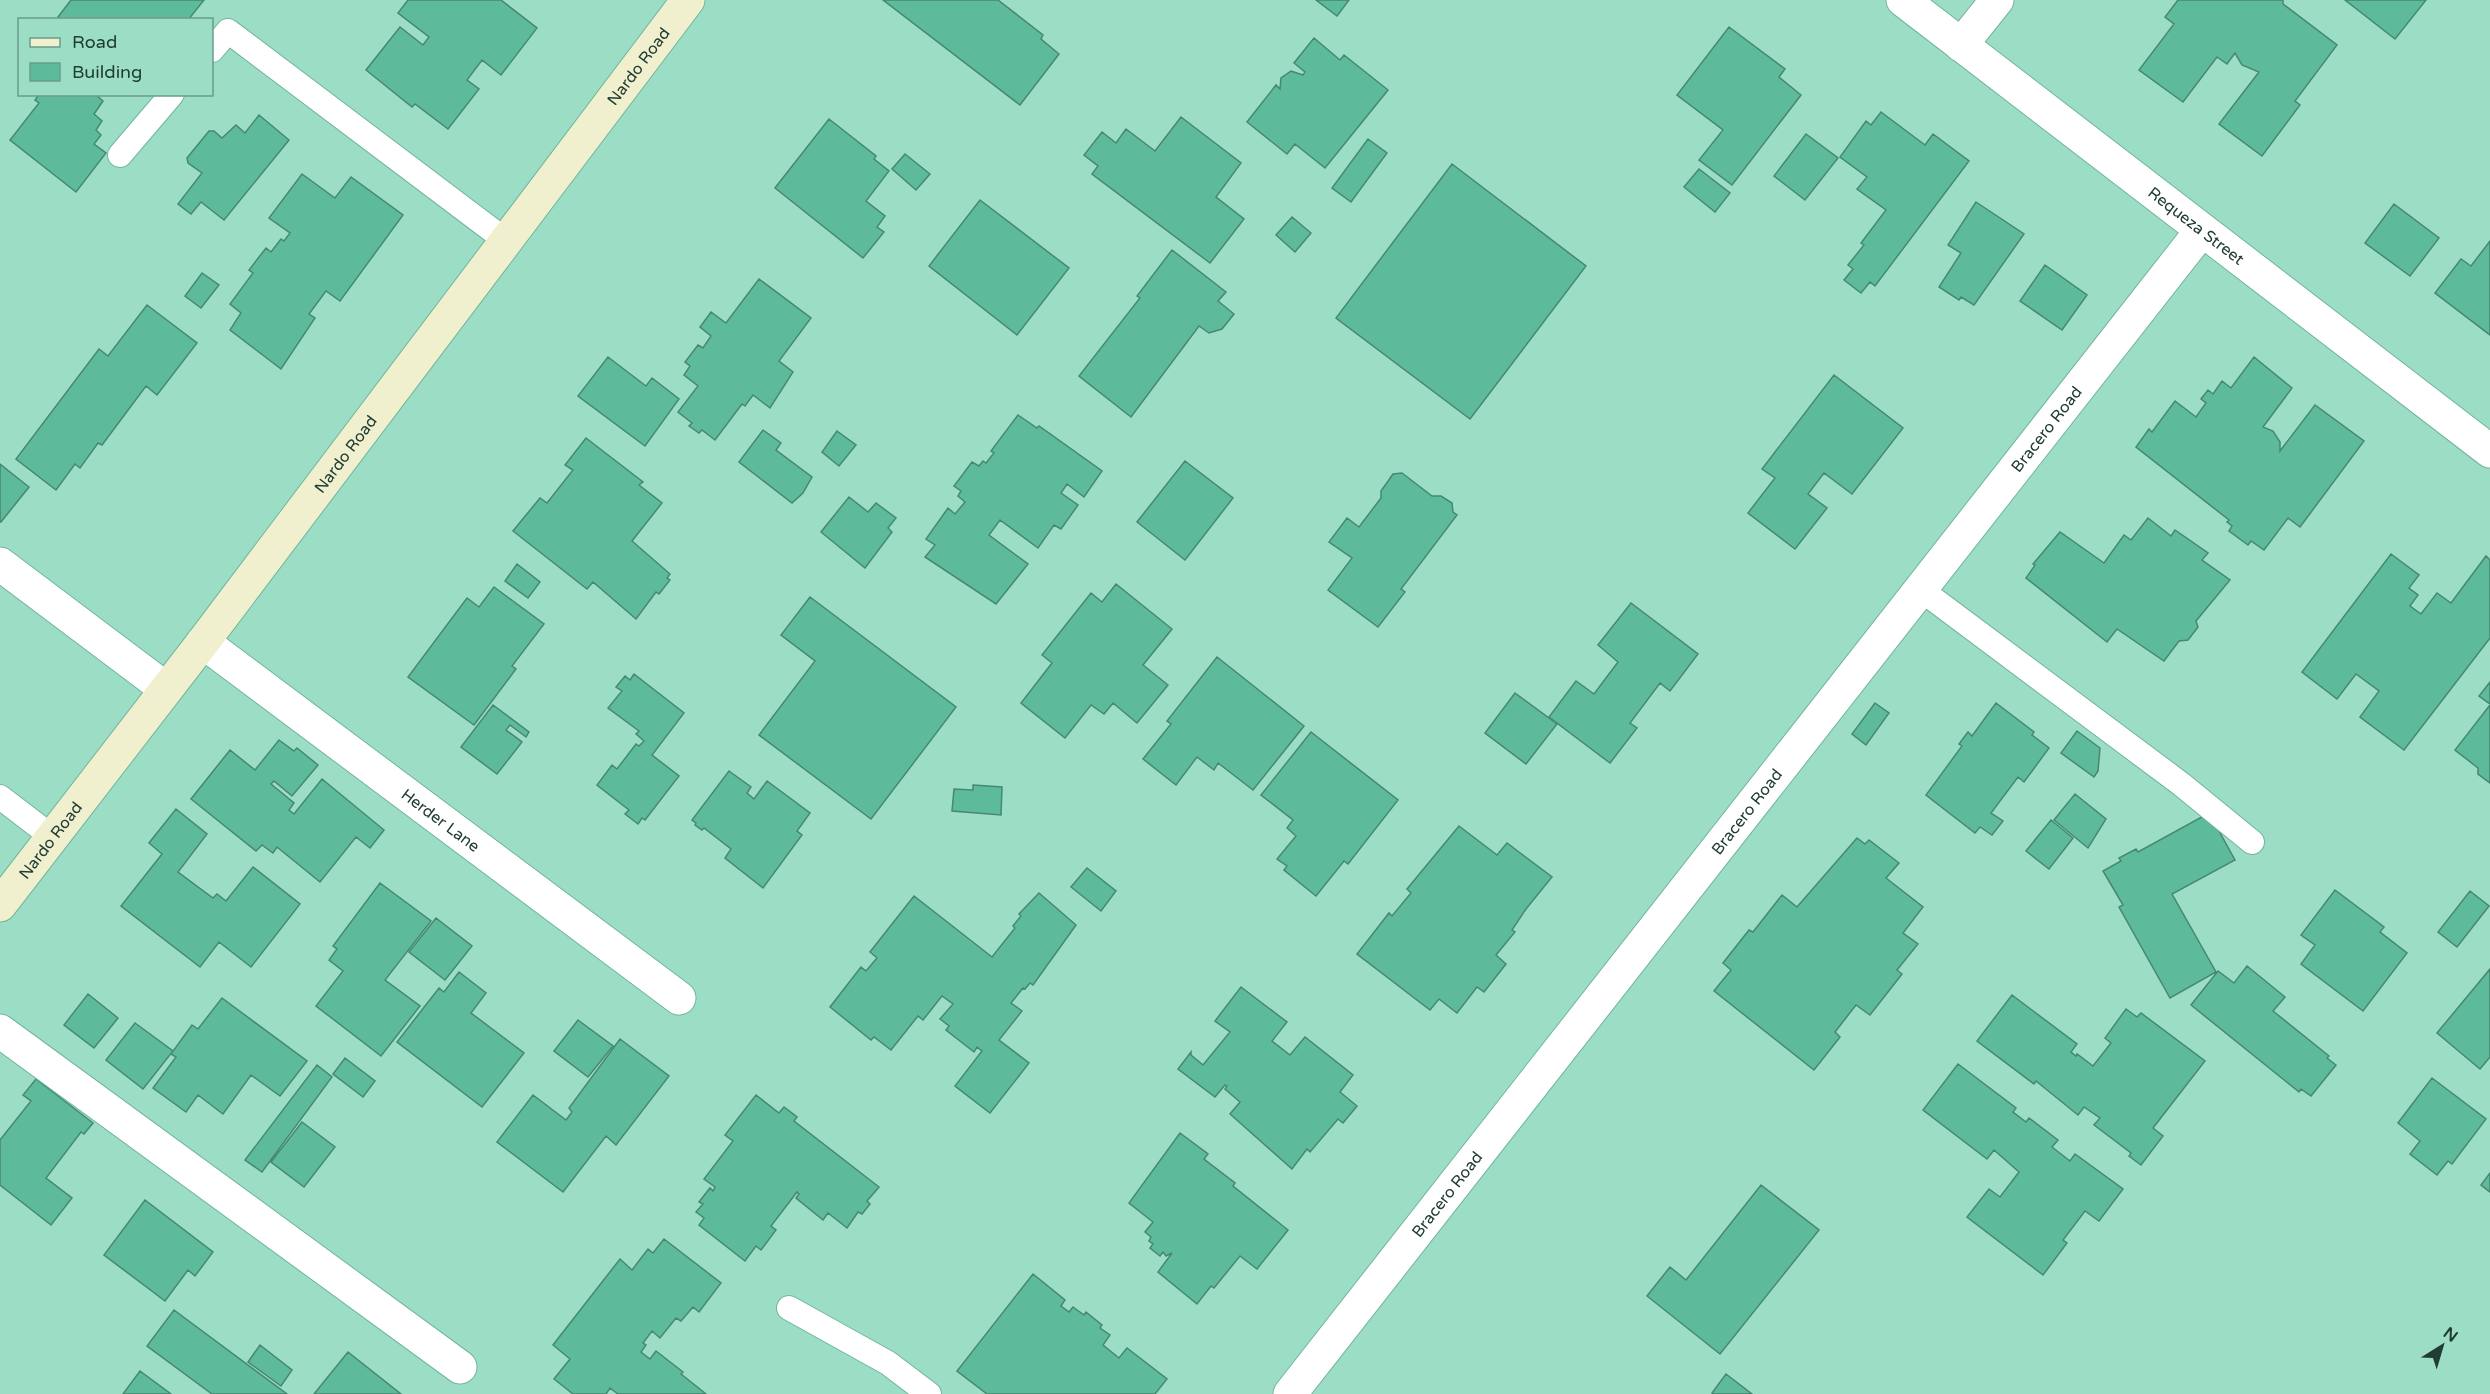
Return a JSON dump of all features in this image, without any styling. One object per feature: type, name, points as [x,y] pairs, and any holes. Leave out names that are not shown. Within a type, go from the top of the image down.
[{"type":"street","name":"Nardo Road","points":[[0,904],[203,642],[688,0]]},
{"type":"street","name":"Requeza Street","points":[[1903,0],[2490,451]]},
{"type":"street","points":[[1961,45],[1997,0]]},
{"type":"street","name":"Bracero Road","points":[[1296,1392],[2202,230]]},
{"type":"street","points":[[0,564],[166,689]]},
{"type":"street","name":"Herder Lane","points":[[203,642],[679,998]]},
{"type":"street","points":[[0,1031],[460,1367]]},
{"type":"lane","points":[[213,49],[228,31],[505,240]]},
{"type":"lane","points":[[120,154],[170,96]]},
{"type":"lane","points":[[1920,589],[2181,784],[2252,842]]},
{"type":"lane","points":[[0,797],[51,837]]},
{"type":"lane","points":[[789,1308],[888,1363],[929,1394]]},
{"type":"building","points":[[71,0],[204,0],[190,18],[58,17]]},
{"type":"building","points":[[408,0],[501,0],[537,28],[501,75],[482,60],[467,80],[479,89],[448,129],[415,104],[412,107],[366,70],[400,27],[423,45],[429,37],[398,13]]},
{"type":"building","points":[[883,0],[998,0],[1043,35],[1041,39],[1059,54],[1020,105]]},
{"type":"building","points":[[1316,0],[1349,0],[1337,16]]},
{"type":"building","points":[[2178,0],[2283,0],[2283,4],[2337,45],[2295,101],[2300,105],[2262,156],[2219,124],[2259,72],[2242,65],[2235,53],[2227,64],[2217,57],[2183,102],[2139,70],[2174,24],[2165,17]]},
{"type":"building","points":[[2345,0],[2426,0],[2395,39]]},
{"type":"building","points":[[1729,27],[1785,69],[1779,77],[1801,95],[1732,185],[1699,160],[1723,130],[1677,95]]},
{"type":"building","points":[[1314,38],[1340,60],[1344,55],[1388,90],[1325,168],[1295,144],[1287,154],[1247,122],[1276,85],[1280,89],[1281,78],[1291,71],[1303,75],[1305,72],[1294,63]]},
{"type":"building","points":[[38,96],[97,96],[103,101],[94,114],[102,121],[96,130],[101,135],[94,144],[106,153],[76,192],[10,140],[39,103],[35,100]]},
{"type":"building","points":[[1881,112],[1925,145],[1933,134],[1969,161],[1875,286],[1870,282],[1861,293],[1844,280],[1853,269],[1848,265],[1864,245],[1861,243],[1886,210],[1857,189],[1867,177],[1840,157],[1866,121],[1871,125]]},
{"type":"building","points":[[259,115],[289,140],[224,220],[201,202],[191,214],[178,204],[202,173],[188,163],[187,158],[209,131],[214,131],[222,138],[236,125],[245,133]]},
{"type":"building","points":[[1181,117],[1241,163],[1216,197],[1244,219],[1210,263],[1092,174],[1098,166],[1084,155],[1102,132],[1116,143],[1126,129],[1155,151]]},
{"type":"building","points":[[829,119],[876,156],[874,159],[889,171],[866,201],[885,216],[877,227],[884,232],[863,258],[775,188]]},
{"type":"building","points":[[1806,134],[1838,158],[1805,200],[1774,176]]},
{"type":"building","points":[[1368,139],[1387,153],[1351,202],[1332,188]]},
{"type":"building","points":[[905,154],[930,174],[916,190],[892,169]]},
{"type":"building","points":[[1452,164],[1586,266],[1470,419],[1336,318]]},
{"type":"building","points":[[1699,169],[1730,193],[1715,212],[1684,187]]},
{"type":"building","points":[[302,174],[335,198],[351,177],[403,215],[340,301],[326,291],[309,314],[315,318],[281,369],[230,330],[241,313],[230,304],[253,273],[249,270],[266,248],[271,252],[281,239],[284,241],[290,233],[269,218]]},
{"type":"building","points":[[980,200],[1069,268],[1017,335],[929,266]]},
{"type":"building","points":[[1976,202],[2024,234],[1974,305],[1961,297],[1959,300],[1939,287],[1961,253],[1948,245]]},
{"type":"building","points":[[2394,204],[2439,238],[2410,276],[2365,243]]},
{"type":"building","points":[[1292,217],[1311,233],[1295,252],[1276,235]]},
{"type":"building","points":[[2490,241],[2490,335],[2435,293],[2461,259],[2471,266]]},
{"type":"building","points":[[1172,250],[1226,292],[1218,301],[1234,314],[1222,329],[1209,333],[1199,326],[1131,417],[1079,376],[1140,298],[1137,296]]},
{"type":"building","points":[[2045,265],[2087,295],[2062,330],[2020,301]]},
{"type":"building","points":[[202,273],[219,285],[201,308],[185,296]]},
{"type":"building","points":[[759,279],[811,318],[779,361],[793,372],[770,408],[753,395],[745,406],[742,404],[715,440],[702,430],[699,433],[689,426],[692,423],[678,412],[698,386],[684,375],[690,366],[685,362],[698,345],[703,348],[711,336],[700,327],[711,312],[726,323]]},
{"type":"building","points":[[147,305],[197,343],[157,395],[146,386],[102,445],[98,443],[80,468],[75,464],[56,490],[16,459],[99,349],[108,356]]},
{"type":"building","points":[[608,357],[646,386],[652,378],[679,399],[645,446],[578,396]]},
{"type":"building","points":[[2254,357],[2292,388],[2263,427],[2273,431],[2280,442],[2280,451],[2315,405],[2364,441],[2300,527],[2288,518],[2264,550],[2251,541],[2248,545],[2229,531],[2232,526],[2227,522],[2229,520],[2136,447],[2149,429],[2152,432],[2175,401],[2196,417],[2206,403],[2201,399],[2208,390],[2213,394],[2222,381],[2231,388]]},
{"type":"building","points":[[1834,375],[1903,428],[1852,494],[1824,473],[1808,494],[1827,508],[1795,549],[1748,513],[1775,478],[1762,469]]},
{"type":"building","points":[[1018,415],[1037,428],[1039,426],[1102,471],[1084,497],[1067,484],[1061,493],[1078,505],[1061,529],[1054,525],[1038,548],[1000,520],[989,535],[1028,564],[996,604],[925,557],[935,545],[926,539],[948,508],[955,514],[965,502],[958,496],[961,491],[954,486],[972,462],[979,466],[983,461],[986,463],[994,453],[991,451]]},
{"type":"building","points":[[763,430],[781,443],[776,450],[812,477],[803,493],[792,503],[739,462]]},
{"type":"building","points":[[837,431],[856,445],[839,466],[822,452]]},
{"type":"building","points":[[586,438],[643,482],[639,485],[662,503],[632,541],[670,574],[667,578],[670,580],[659,594],[656,592],[636,619],[593,582],[587,589],[513,531],[540,498],[547,503],[573,470],[565,465]]},
{"type":"building","points":[[1185,461],[1233,498],[1185,560],[1137,522]]},
{"type":"building","points":[[0,464],[29,487],[1,522],[0,522]]},
{"type":"building","points":[[1402,473],[1432,496],[1441,496],[1452,503],[1453,512],[1457,515],[1401,589],[1405,592],[1378,627],[1328,590],[1352,558],[1329,542],[1347,518],[1359,527],[1381,498],[1381,491],[1393,474]]},
{"type":"building","points":[[849,497],[868,512],[876,503],[896,518],[888,528],[892,532],[865,568],[821,532]]},
{"type":"building","points":[[2148,518],[2171,536],[2175,530],[2208,553],[2202,560],[2230,580],[2196,621],[2198,627],[2188,640],[2179,641],[2164,661],[2117,629],[2107,642],[2026,578],[2035,565],[2033,564],[2060,532],[2104,563],[2124,535],[2131,540]]},
{"type":"building","points":[[2391,554],[2419,575],[2409,588],[2418,595],[2410,606],[2421,614],[2437,593],[2451,603],[2486,556],[2490,560],[2490,638],[2404,750],[2360,717],[2379,691],[2356,674],[2337,699],[2302,672]]},
{"type":"building","points":[[517,564],[540,582],[528,598],[505,581]]},
{"type":"building","points":[[1116,584],[1172,629],[1143,665],[1168,685],[1137,723],[1113,703],[1104,714],[1091,705],[1065,738],[1021,703],[1052,663],[1042,655],[1091,593],[1102,602]]},
{"type":"building","points":[[494,587],[544,624],[512,666],[516,669],[474,725],[408,677],[467,598],[479,607]]},
{"type":"building","points":[[810,597],[956,707],[871,819],[759,735],[815,661],[781,635]]},
{"type":"building","points":[[1631,603],[1698,654],[1670,691],[1660,683],[1630,723],[1637,728],[1610,763],[1549,717],[1576,681],[1594,694],[1618,662],[1598,645]]},
{"type":"building","points":[[1217,657],[1304,726],[1253,790],[1218,763],[1214,770],[1197,757],[1176,785],[1143,759],[1171,724],[1167,721]]},
{"type":"building","points":[[634,674],[684,713],[652,755],[679,776],[645,820],[642,818],[638,824],[625,814],[629,810],[597,785],[612,765],[617,769],[636,744],[639,746],[644,741],[636,734],[639,731],[608,708],[622,691],[616,687],[625,676],[630,680]]},
{"type":"building","points":[[2490,682],[2490,704],[2479,696]]},
{"type":"building","points":[[1515,693],[1557,724],[1526,764],[1485,733]]},
{"type":"building","points":[[1875,703],[1889,713],[1866,745],[1852,734]]},
{"type":"building","points":[[1996,703],[2034,732],[2032,735],[2049,748],[2024,782],[2018,777],[1991,813],[2003,821],[1992,835],[1980,827],[1975,833],[1926,795],[1962,746],[1959,744],[1968,732],[1972,736]]},
{"type":"building","points":[[493,705],[529,732],[526,737],[510,725],[506,730],[522,742],[497,774],[461,747]]},
{"type":"building","points":[[2490,705],[2490,783],[2478,774],[2478,768],[2455,750]]},
{"type":"building","points":[[2077,731],[2100,748],[2098,771],[2094,777],[2061,753]]},
{"type":"building","points":[[1311,732],[1398,800],[1348,864],[1344,861],[1316,896],[1284,870],[1287,866],[1277,859],[1296,836],[1287,828],[1293,820],[1261,795]]},
{"type":"building","points":[[279,740],[294,751],[297,748],[318,765],[292,796],[274,781],[271,784],[294,803],[289,810],[294,814],[322,779],[384,830],[370,848],[356,837],[320,882],[277,847],[273,853],[262,845],[256,851],[191,799],[230,750],[255,770]]},
{"type":"building","points":[[729,771],[751,787],[747,793],[754,799],[767,781],[810,813],[797,831],[802,835],[763,888],[725,858],[731,849],[704,828],[702,830],[695,825],[696,823],[692,820]]},
{"type":"building","points":[[973,785],[1002,787],[1001,815],[952,811],[954,789],[973,790]]},
{"type":"building","points":[[2075,794],[2106,819],[2088,848],[2054,820]]},
{"type":"building","points":[[176,809],[207,834],[178,872],[213,898],[217,894],[226,901],[253,867],[300,904],[251,967],[219,942],[200,967],[121,906],[162,854],[149,843]]},
{"type":"building","points":[[2209,813],[2235,860],[2172,894],[2216,972],[2170,998],[2119,907],[2123,905],[2103,871],[2121,861],[2119,858],[2136,849],[2138,852]]},
{"type":"building","points":[[2051,820],[2073,838],[2049,869],[2026,851]]},
{"type":"building","points":[[1459,826],[1497,855],[1507,843],[1552,877],[1526,909],[1512,930],[1515,932],[1496,955],[1506,964],[1484,992],[1477,987],[1457,1013],[1439,999],[1430,1010],[1357,954],[1389,913],[1392,916],[1411,893],[1407,889]]},
{"type":"building","points":[[1857,838],[1865,844],[1869,840],[1899,863],[1886,878],[1923,907],[1903,933],[1918,944],[1897,970],[1902,974],[1870,1015],[1856,1005],[1835,1032],[1840,1037],[1814,1070],[1714,991],[1731,970],[1723,963],[1749,930],[1753,932],[1782,895],[1797,907]]},
{"type":"building","points":[[1087,868],[1116,891],[1101,911],[1071,887]]},
{"type":"building","points":[[380,883],[431,921],[385,980],[420,1006],[381,1056],[316,1006],[343,971],[329,960],[337,949],[333,946]]},
{"type":"building","points":[[2335,890],[2384,927],[2380,932],[2407,953],[2363,1011],[2301,964],[2315,945],[2301,935]]},
{"type":"building","points":[[2470,891],[2489,906],[2457,947],[2438,932]]},
{"type":"building","points":[[1039,893],[1076,925],[1033,985],[1030,983],[1025,989],[1023,988],[1011,1003],[1022,1011],[999,1040],[1029,1063],[990,1113],[955,1086],[982,1051],[977,1047],[974,1052],[946,1030],[949,1026],[940,1019],[953,1004],[942,996],[923,1020],[918,1016],[891,1050],[874,1037],[871,1040],[830,1007],[861,967],[866,971],[877,958],[870,952],[914,896],[992,957],[1015,928],[1013,926],[1021,916],[1019,914]]},
{"type":"building","points":[[436,918],[472,946],[445,980],[409,952]]},
{"type":"building","points":[[2247,966],[2285,997],[2273,1011],[2329,1056],[2327,1058],[2336,1065],[2311,1096],[2301,1089],[2299,1092],[2191,1005],[2218,971],[2234,983]]},
{"type":"building","points":[[2490,969],[2490,1057],[2480,1069],[2437,1033]]},
{"type":"building","points":[[459,972],[486,993],[471,1013],[524,1053],[482,1107],[397,1042],[439,988],[444,992]]},
{"type":"building","points":[[1241,987],[1287,1022],[1272,1041],[1290,1055],[1305,1037],[1353,1075],[1340,1092],[1357,1106],[1343,1123],[1338,1119],[1310,1152],[1307,1149],[1292,1169],[1230,1114],[1240,1102],[1225,1089],[1227,1086],[1225,1085],[1215,1097],[1178,1069],[1191,1052],[1191,1055],[1203,1065],[1230,1032],[1215,1021]]},
{"type":"building","points":[[88,994],[118,1018],[94,1048],[64,1025]]},
{"type":"building","points":[[2012,995],[2077,1044],[2071,1052],[2093,1066],[2111,1043],[2105,1038],[2126,1009],[2137,1017],[2141,1013],[2205,1061],[2153,1128],[2163,1136],[2141,1165],[2129,1156],[2131,1153],[2094,1125],[2100,1118],[2084,1107],[2078,1115],[2036,1081],[2034,1084],[1977,1041]]},
{"type":"building","points":[[222,998],[307,1061],[280,1096],[251,1075],[223,1114],[198,1095],[186,1112],[153,1088],[176,1057],[171,1054],[192,1025],[198,1029]]},
{"type":"building","points":[[578,1020],[613,1046],[588,1077],[554,1051]]},
{"type":"building","points":[[135,1023],[173,1051],[143,1089],[106,1060]]},
{"type":"building","points":[[620,1039],[669,1076],[616,1145],[606,1136],[563,1192],[497,1142],[533,1095],[566,1120],[572,1112],[569,1108]]},
{"type":"building","points":[[345,1058],[375,1081],[363,1097],[333,1074]]},
{"type":"building","points":[[1958,1064],[2016,1108],[2013,1112],[2026,1122],[2029,1118],[2058,1140],[2052,1147],[2070,1161],[2075,1154],[2123,1189],[2099,1221],[2085,1211],[2063,1240],[2067,1243],[2043,1275],[1967,1217],[1989,1189],[2000,1197],[2019,1172],[1994,1150],[1987,1159],[1923,1110]]},
{"type":"building","points":[[317,1065],[332,1077],[262,1172],[245,1160]]},
{"type":"building","points":[[2432,1078],[2486,1119],[2452,1164],[2448,1161],[2437,1175],[2410,1154],[2420,1141],[2398,1123]]},
{"type":"building","points":[[36,1079],[93,1123],[84,1134],[81,1132],[46,1178],[72,1198],[51,1225],[0,1185],[0,1140],[31,1101],[23,1095]]},
{"type":"building","points":[[756,1095],[779,1113],[784,1107],[797,1117],[794,1121],[879,1187],[867,1201],[870,1204],[862,1214],[858,1212],[847,1228],[828,1213],[823,1220],[796,1198],[799,1194],[797,1192],[771,1226],[776,1230],[761,1250],[756,1246],[745,1261],[699,1225],[704,1218],[696,1212],[703,1204],[699,1202],[710,1188],[713,1191],[715,1187],[704,1179],[733,1141],[725,1135]]},
{"type":"building","points":[[302,1122],[335,1147],[304,1187],[271,1162]]},
{"type":"building","points":[[1180,1133],[1208,1154],[1204,1159],[1235,1183],[1233,1186],[1288,1230],[1257,1269],[1240,1256],[1214,1288],[1211,1286],[1197,1304],[1158,1272],[1172,1253],[1166,1256],[1163,1252],[1160,1256],[1150,1248],[1153,1244],[1149,1241],[1151,1237],[1145,1232],[1153,1222],[1129,1203]]},
{"type":"building","points":[[2490,1173],[2490,1192],[2481,1185]]},
{"type":"building","points":[[1761,1185],[1819,1230],[1720,1354],[1647,1296],[1670,1267],[1686,1280]]},
{"type":"building","points":[[145,1200],[213,1252],[195,1276],[188,1270],[165,1301],[104,1255]]},
{"type":"building","points":[[664,1239],[721,1283],[699,1312],[693,1307],[681,1321],[676,1318],[660,1338],[652,1331],[643,1343],[646,1345],[641,1352],[650,1359],[656,1351],[706,1394],[618,1394],[610,1388],[606,1394],[573,1394],[554,1379],[570,1359],[553,1345],[620,1259],[632,1270],[648,1249],[653,1253]]},
{"type":"building","points":[[1033,1274],[1065,1300],[1061,1306],[1069,1312],[1073,1307],[1084,1315],[1086,1312],[1102,1325],[1100,1328],[1110,1335],[1103,1345],[1119,1358],[1127,1348],[1167,1379],[1155,1394],[987,1394],[957,1371]]},
{"type":"building","points":[[174,1310],[287,1394],[212,1394],[147,1346]]},
{"type":"building","points":[[260,1345],[292,1370],[281,1386],[248,1362]]},
{"type":"building","points":[[348,1352],[401,1394],[314,1394]]},
{"type":"building","points":[[140,1371],[171,1394],[123,1394]]},
{"type":"building","points":[[1726,1374],[1752,1394],[1712,1393]]}]
